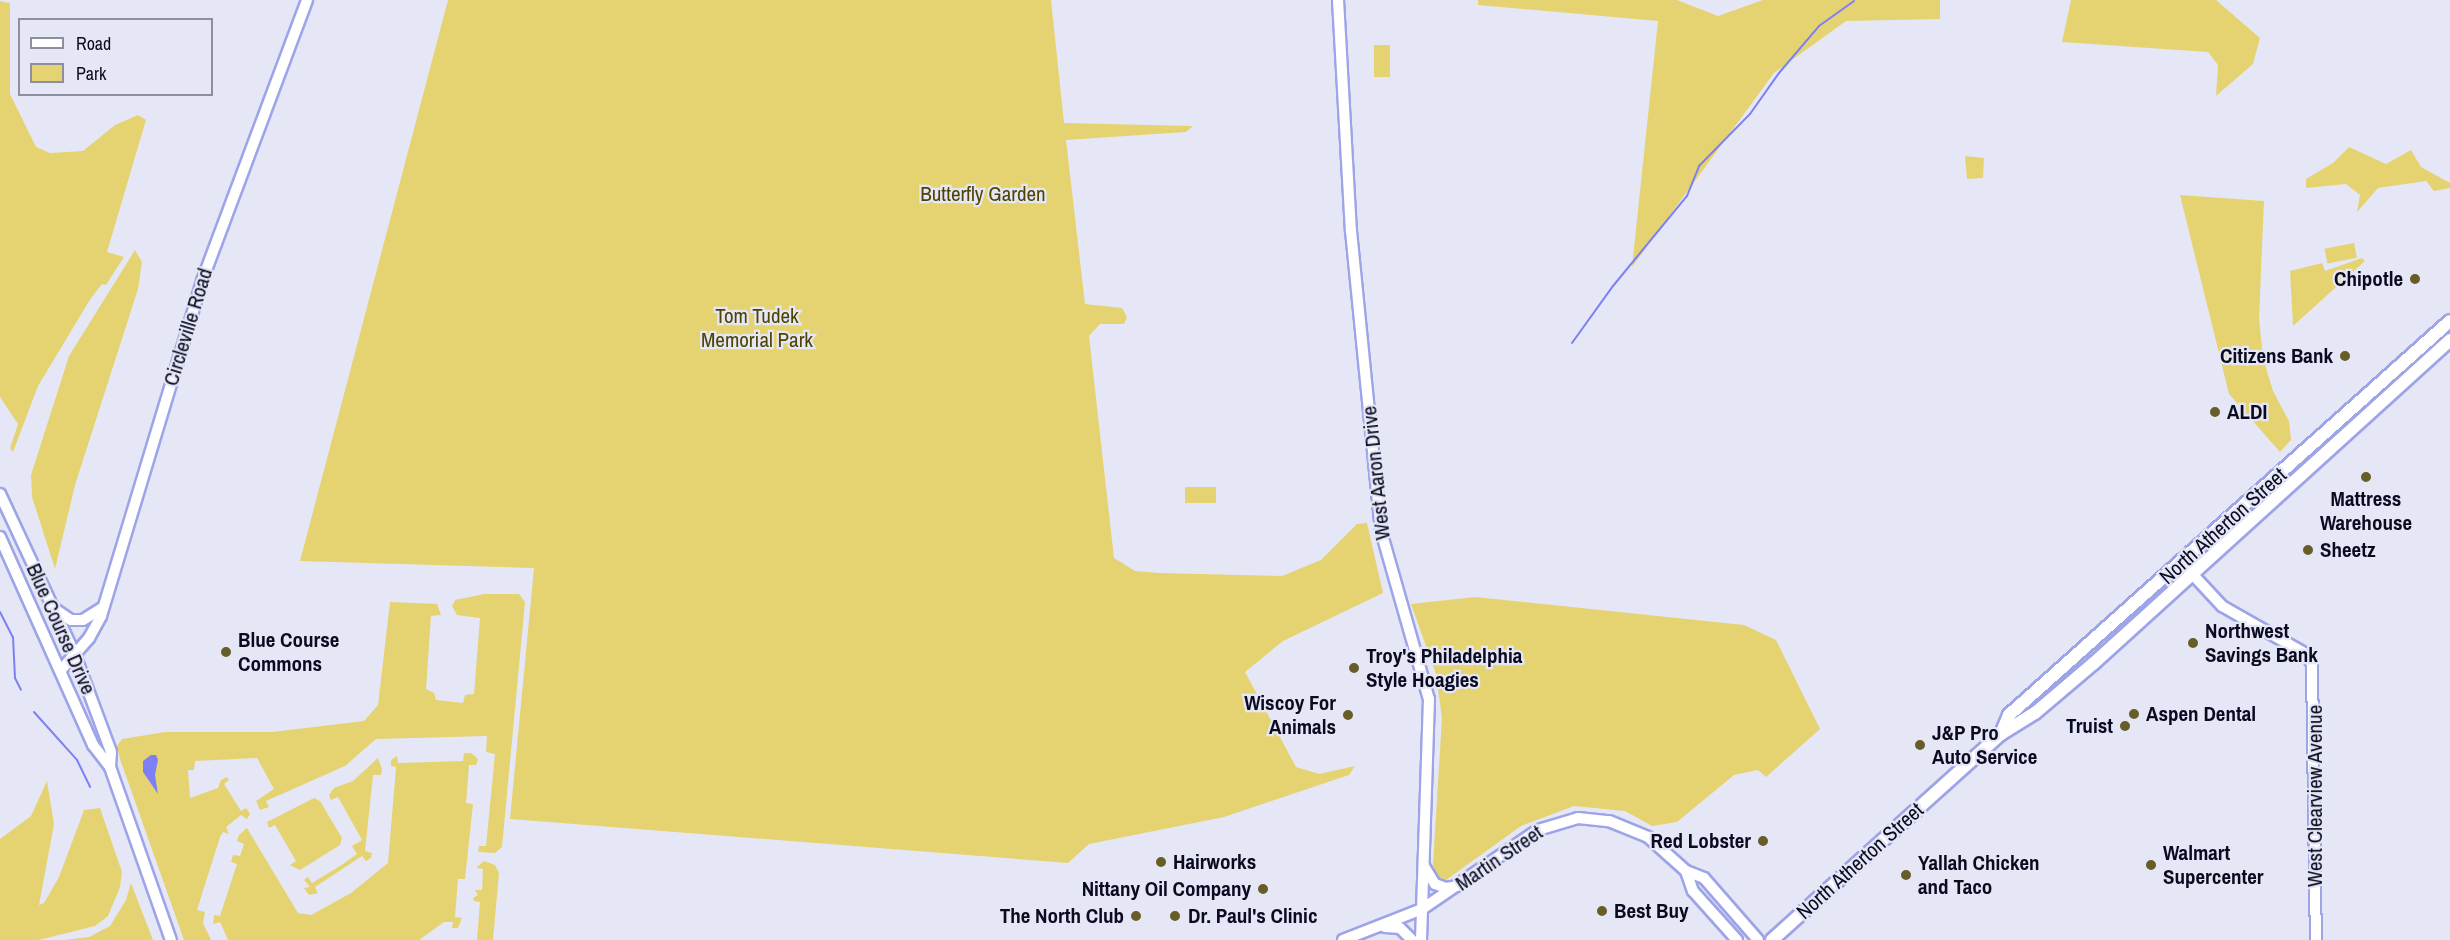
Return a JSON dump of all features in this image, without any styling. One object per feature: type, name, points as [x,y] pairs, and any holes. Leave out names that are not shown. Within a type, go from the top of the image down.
[{"type":"main road","name":"North Atherton Street","points":[[2001,734],[2009,715],[2182,563],[2450,321]]},
{"type":"main road","name":"North Atherton Street","points":[[1772,940],[2001,734],[2057,695],[2193,575],[2450,340]]},
{"type":"street","name":"Circleville Road","points":[[61,670],[95,629],[105,603],[201,281],[307,0]]},
{"type":"street","name":"West Aaron Drive","points":[[1338,0],[1351,231],[1381,531],[1429,699],[1421,940]]},
{"type":"street","name":"Blue Course Drive","points":[[0,494],[75,655],[111,752],[110,767]]},
{"type":"street","name":"Blue Course Drive","points":[[0,537],[93,745],[110,767],[171,940]]},
{"type":"street","points":[[2182,563],[2193,575]]},
{"type":"street","name":"West Clearview Avenue","points":[[2193,575],[2240,619],[2306,654],[2314,675],[2316,940]]},
{"type":"street","points":[[52,606],[67,618],[83,620],[94,616],[105,603]]},
{"type":"street","name":"Martin Street","points":[[1342,940],[1422,909],[1538,830],[1578,818],[1609,821],[1634,830],[1659,845],[1686,871],[1704,878],[1758,940]]},
{"type":"street","points":[[1424,865],[1436,884],[1446,888],[1460,885]]},
{"type":"street","name":"Martin Street","points":[[1686,871],[1688,885],[1737,940]]},
{"type":"street","points":[[1378,927],[1400,928],[1412,940]]},
{"type":"green space","name":"Tom Tudek Memorial Park","points":[[448,0],[1051,0],[1064,123],[1193,126],[1186,132],[1066,140],[1085,304],[1122,308],[1127,317],[1124,324],[1100,324],[1089,336],[1114,558],[1135,571],[1282,576],[1321,560],[1357,524],[1367,523],[1383,593],[1283,641],[1245,672],[1296,767],[1319,774],[1355,766],[1349,775],[1224,817],[1089,844],[1068,863],[510,819],[534,568],[300,561]]},
{"type":"green space","points":[[1478,0],[1677,0],[1718,16],[1763,0],[1940,0],[1940,19],[1846,21],[1774,73],[1632,267],[1658,21],[1478,5]]},
{"type":"green space","points":[[2071,0],[2216,0],[2260,38],[2253,64],[2216,96],[2218,65],[2208,52],[2062,42]]},
{"type":"green space","points":[[0,1],[10,3],[10,94],[36,147],[50,153],[83,151],[115,125],[138,115],[146,120],[107,252],[124,257],[106,285],[102,284],[91,298],[38,386],[13,452],[10,448],[18,424],[0,397]]},
{"type":"green space","points":[[1374,45],[1390,45],[1390,77],[1374,77]]},
{"type":"green space","points":[[2349,147],[2386,164],[2411,150],[2421,167],[2450,183],[2450,188],[2434,191],[2426,181],[2378,188],[2357,212],[2360,195],[2346,184],[2306,188],[2306,179],[2333,163]]},
{"type":"green space","points":[[1965,156],[1984,158],[1983,178],[1967,179]]},
{"type":"green space","points":[[2180,195],[2264,201],[2259,318],[2263,358],[2273,391],[2289,421],[2291,440],[2280,452],[2229,394]]},
{"type":"green space","points":[[2354,243],[2357,258],[2327,263],[2325,249]]},
{"type":"green space","points":[[135,250],[142,262],[138,289],[75,485],[55,569],[32,497],[31,475],[69,356]]},
{"type":"green space","points":[[2362,258],[2365,261],[2293,326],[2290,271],[2322,263],[2325,271]]},
{"type":"green space","points":[[1185,487],[1216,487],[1216,503],[1185,503]]},
{"type":"green space","points":[[484,594],[519,594],[525,602],[502,847],[495,853],[478,852],[479,846],[486,846],[495,754],[486,752],[487,736],[376,739],[345,766],[266,801],[269,807],[260,810],[256,801],[274,789],[257,758],[195,761],[194,770],[188,770],[190,798],[218,788],[221,780],[227,777],[229,780],[224,784],[241,811],[246,808],[250,814],[247,819],[241,815],[226,827],[229,834],[223,832],[220,837],[197,910],[205,912],[203,923],[211,940],[184,940],[120,759],[117,746],[122,739],[165,732],[272,732],[364,721],[378,705],[390,602],[437,604],[441,615],[431,616],[426,689],[434,693],[436,700],[463,703],[465,695],[474,694],[480,618],[457,615],[452,606],[455,600]]},
{"type":"green space","points":[[1475,597],[1744,625],[1776,640],[1820,729],[1766,777],[1758,770],[1734,775],[1677,822],[1652,826],[1625,811],[1574,806],[1521,826],[1446,880],[1436,876],[1433,864],[1442,718],[1436,674],[1411,604]]},
{"type":"green space","points":[[464,753],[471,753],[478,759],[476,765],[469,765],[466,803],[473,804],[465,879],[458,879],[455,917],[462,918],[458,928],[452,928],[453,922],[444,922],[419,940],[228,940],[220,922],[213,924],[214,915],[220,916],[237,864],[231,862],[233,855],[240,856],[244,844],[237,841],[239,835],[247,828],[298,913],[311,915],[351,893],[388,863],[396,767],[391,766],[391,760],[397,756],[398,763],[463,761]]},
{"type":"green space","points":[[378,758],[382,769],[381,775],[373,775],[365,851],[372,853],[371,858],[366,861],[362,856],[315,887],[318,893],[309,895],[304,888],[310,887],[304,880],[308,877],[312,883],[340,866],[357,854],[352,846],[362,840],[338,797],[331,800],[329,795],[334,788],[353,781]]},
{"type":"green space","points":[[47,781],[54,824],[39,905],[44,903],[59,877],[84,810],[100,808],[122,872],[120,887],[108,916],[95,926],[39,940],[0,940],[0,839],[31,816]]},
{"type":"green space","points":[[314,798],[320,801],[342,838],[340,845],[300,870],[290,865],[296,861],[275,825],[269,828],[267,822]]},
{"type":"green space","points":[[484,861],[495,865],[499,873],[493,940],[477,940],[480,902],[474,901],[473,898],[478,895],[475,890],[482,890],[483,869],[476,868]]},
{"type":"green space","points":[[131,883],[153,940],[64,940],[89,937],[110,926],[126,900]]},
{"type":"shaded area","points":[[151,755],[156,755],[158,760],[155,775],[158,794],[143,772],[143,761]]},
{"type":"waterway","points":[[1572,343],[1613,286],[1687,196],[1699,166],[1750,114],[1779,73],[1819,26],[1854,1]]},
{"type":"waterway","points":[[0,612],[13,637],[15,678],[21,690]]},
{"type":"waterway","points":[[34,712],[77,760],[90,787]]},
{"type":"place","name":"Chipotle","points":[[2415,279]]},
{"type":"place","name":"Citizens Bank","points":[[2345,356]]},
{"type":"place","name":"ALDI","points":[[2215,412]]},
{"type":"place","name":"Mattress Warehouse","points":[[2366,477]]},
{"type":"place","name":"Sheetz","points":[[2308,550]]},
{"type":"place","name":"Northwest Savings Bank","points":[[2193,643]]},
{"type":"place","name":"Blue Course Commons","points":[[226,652]]},
{"type":"place","name":"Troy's Philadelphia Style Hoagies","points":[[1354,668]]},
{"type":"place","name":"Aspen Dental","points":[[2134,714]]},
{"type":"place","name":"Wiscoy For Animals","points":[[1348,715]]},
{"type":"place","name":"Truist","points":[[2125,726]]},
{"type":"place","name":"J&P Pro Auto Service","points":[[1920,745]]},
{"type":"place","name":"Red Lobster","points":[[1763,841]]},
{"type":"place","name":"Hairworks","points":[[1161,862]]},
{"type":"place","name":"Walmart Supercenter","points":[[2151,865]]},
{"type":"place","name":"Yallah Chicken and Taco","points":[[1906,875]]},
{"type":"place","name":"Nittany Oil Company","points":[[1263,889]]},
{"type":"place","name":"Best Buy","points":[[1602,911]]},
{"type":"place","name":"The North Club","points":[[1136,916]]},
{"type":"place","name":"Dr. Paul's Clinic","points":[[1175,916]]},
{"type":"park label","name":"Butterfly Garden","points":[[983,194]]}]
